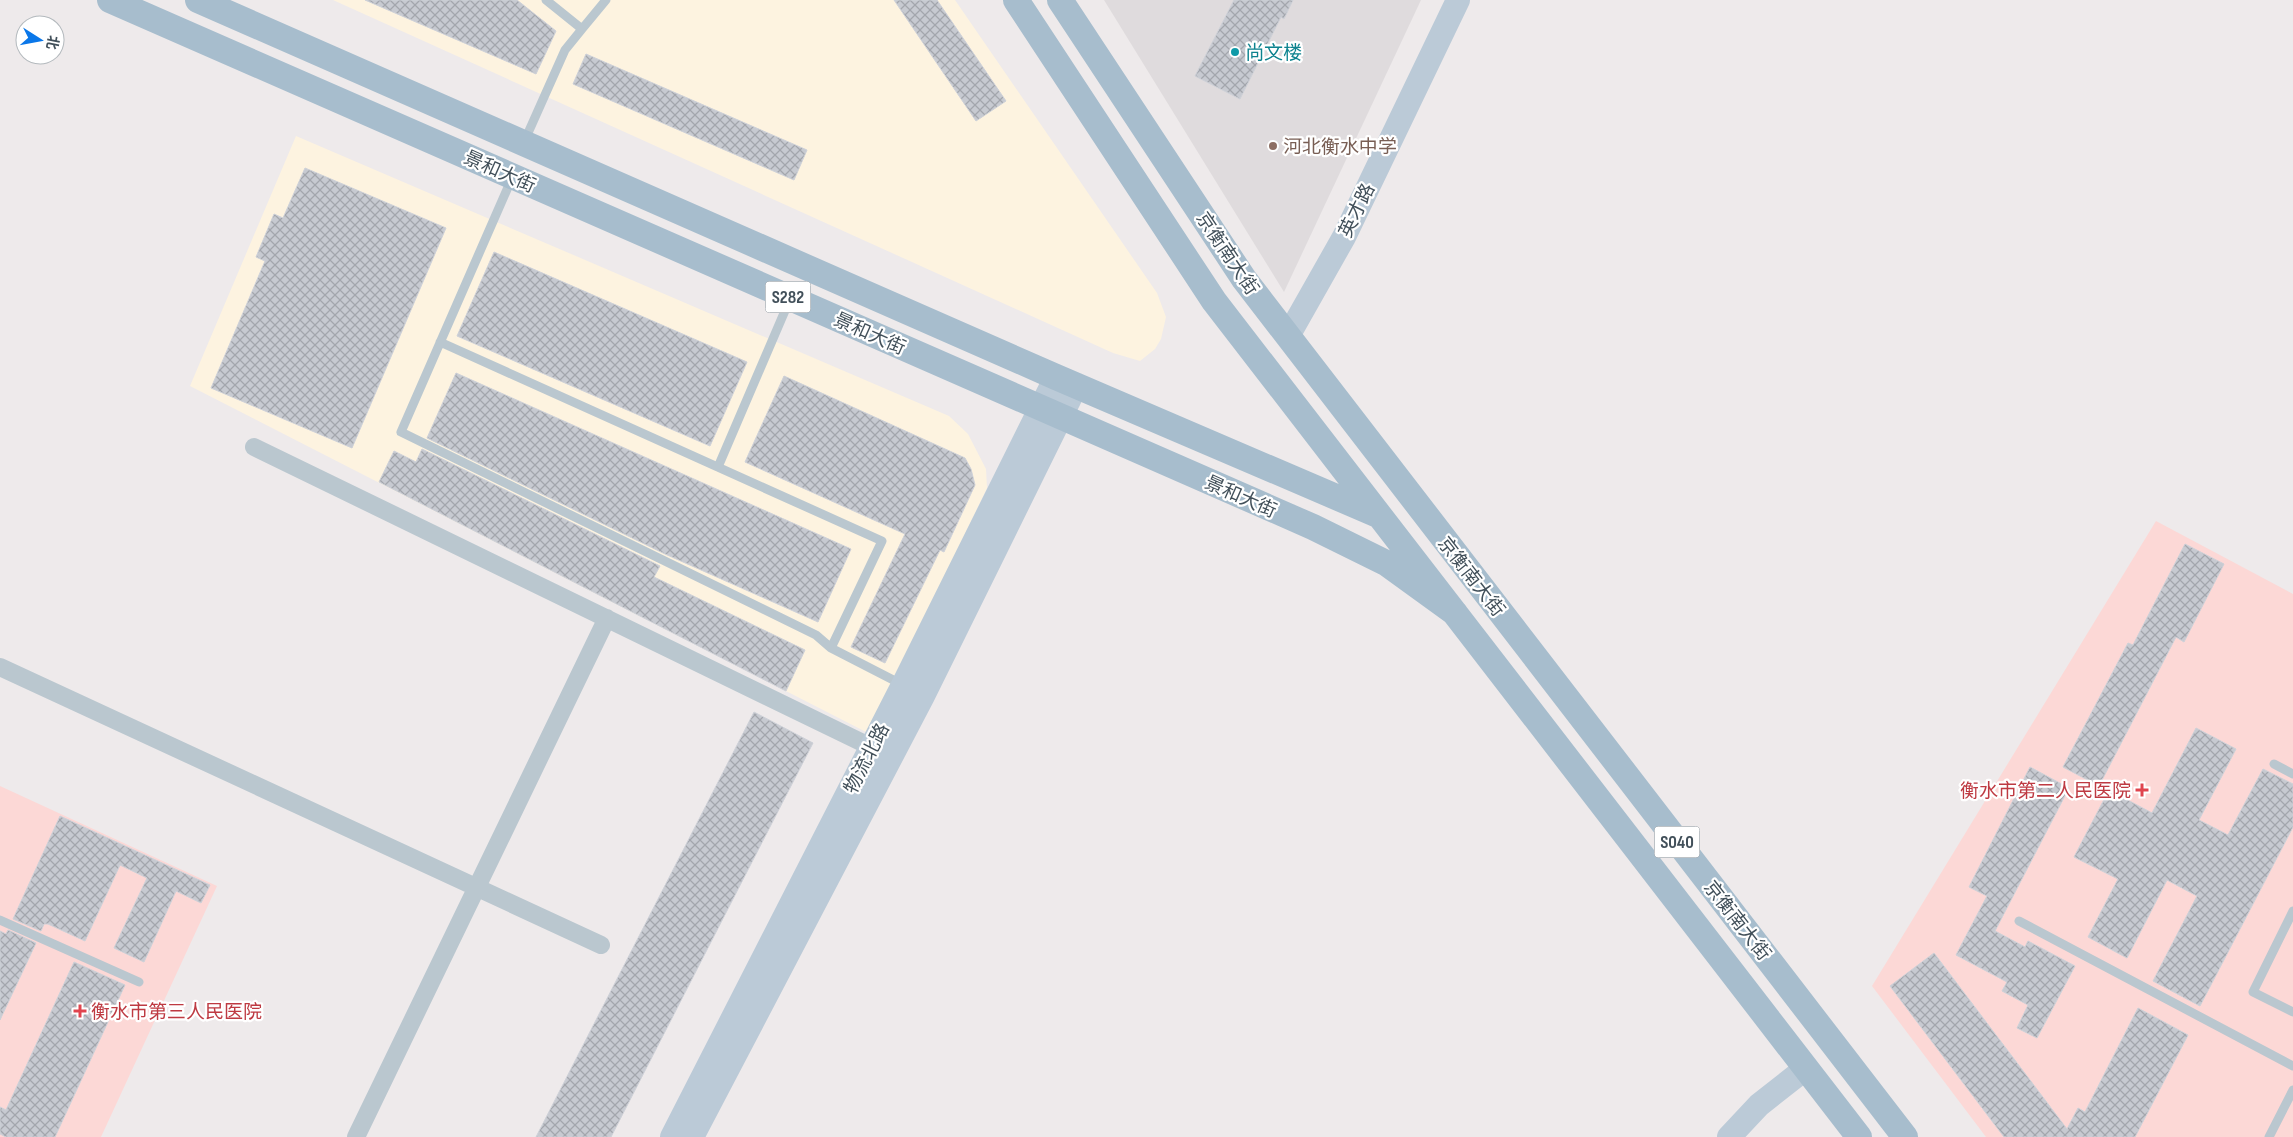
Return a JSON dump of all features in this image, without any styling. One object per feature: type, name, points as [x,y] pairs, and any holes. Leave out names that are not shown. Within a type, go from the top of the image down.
[{"type":"main road","name":"景和大街","points":[[110,0],[1313,527],[1386,563],[1455,613]]},
{"type":"main road","name":"景和大街","points":[[198,0],[1066,381],[1450,547]]},
{"type":"main road","name":"京衡南大街","points":[[1016,0],[1214,301],[1859,1137]]},
{"type":"main road","name":"京衡南大街","points":[[1060,0],[1244,280],[1905,1137]]},
{"type":"street","name":"英才路","points":[[1288,336],[1344,236],[1458,0]]},
{"type":"street","name":"物流北路","points":[[692,1137],[918,705],[1066,381]]},
{"type":"street","name":"物流北路","points":[[672,1137],[903,685],[1051,413]]},
{"type":"street","points":[[254,447],[865,744]]},
{"type":"street","points":[[356,1137],[606,618]]},
{"type":"street","points":[[0,667],[601,945]]},
{"type":"street","points":[[1729,1137],[1759,1105],[1806,1068]]},
{"type":"lane","points":[[546,0],[582,29]]},
{"type":"lane","points":[[524,143],[565,50],[606,0]]},
{"type":"lane","points":[[512,176],[401,432],[816,635],[831,648],[903,685]]},
{"type":"lane","points":[[718,467],[790,298]]},
{"type":"lane","points":[[440,342],[882,541],[831,648]]},
{"type":"lane","points":[[2274,764],[2293,774]]},
{"type":"lane","points":[[2293,911],[2253,992],[2293,1012]]},
{"type":"lane","points":[[0,920],[139,982]]},
{"type":"lane","points":[[2019,921],[2293,1066]]},
{"type":"lane","points":[[2269,1137],[2293,1090]]},
{"type":"shaded area","points":[[333,0],[955,0],[1157,293],[1166,317],[1161,339],[1155,349],[1140,361],[1113,353]]},
{"type":"shaded area","name":"河北衡水中学","points":[[1104,0],[1421,0],[1284,292]]},
{"type":"shaded area","points":[[296,136],[949,416],[968,434],[986,469],[987,488],[870,734],[190,386]]},
{"type":"shaded area","name":"衡水市第二人民医院","points":[[2156,521],[2293,594],[2293,1137],[1986,1137],[1872,986]]},
{"type":"shaded area","name":"衡水市第三人民医院","points":[[0,786],[217,886],[101,1137],[0,1137]]},
{"type":"building","points":[[365,0],[517,0],[556,31],[536,74]]},
{"type":"building","points":[[894,0],[937,0],[1006,101],[976,121]]},
{"type":"building","name":"尚文楼","points":[[1234,0],[1293,0],[1284,19],[1281,17],[1240,99],[1195,76]]},
{"type":"building","points":[[586,54],[807,150],[794,180],[573,84]]},
{"type":"building","points":[[305,168],[446,228],[352,448],[211,388],[265,261],[256,257],[274,214],[283,218]]},
{"type":"building","points":[[494,252],[747,362],[710,446],[457,336]]},
{"type":"building","points":[[456,373],[851,549],[818,622],[665,554],[427,438]]},
{"type":"building","points":[[784,376],[965,458],[971,469],[975,485],[944,552],[940,550],[885,663],[851,647],[905,534],[745,462]]},
{"type":"building","points":[[422,449],[660,566],[654,577],[805,650],[786,691],[379,482],[394,451],[416,462]]},
{"type":"building","points":[[2185,544],[2224,564],[2184,642],[2176,637],[2099,786],[2063,767],[2128,643],[2133,645]]},
{"type":"building","points":[[754,712],[813,743],[611,1137],[536,1137]]},
{"type":"building","points":[[2196,728],[2236,749],[2199,820],[2228,835],[2263,769],[2293,784],[2293,827],[2200,1006],[2153,981],[2197,896],[2167,880],[2127,958],[2088,937],[2118,879],[2074,857],[2109,790],[2152,813]]},
{"type":"building","points":[[2030,767],[2069,788],[1995,931],[2025,947],[2028,941],[2075,966],[2037,1038],[2017,1028],[2028,1005],[2002,991],[2007,982],[1956,955],[1987,896],[1969,887]]},
{"type":"building","points":[[60,816],[210,885],[201,903],[176,891],[144,962],[114,948],[147,878],[120,865],[85,941],[48,924],[44,924],[41,931],[13,919]]},
{"type":"building","points":[[8,930],[36,943],[0,1020],[0,931],[6,934]]},
{"type":"building","points":[[1934,953],[2067,1129],[2078,1108],[2085,1112],[2138,1008],[2188,1035],[2135,1137],[2004,1137],[1890,986]]},
{"type":"building","points":[[74,962],[125,985],[55,1137],[6,1137],[0,1134],[0,1107],[6,1110]]},
{"type":"place","name":"尚文楼","points":[[1235,52]]},
{"type":"place","name":"河北衡水中学","points":[[1273,146]]},
{"type":"place","name":"衡水市第二人民医院","points":[[2142,790]]},
{"type":"place","name":"衡水市第三人民医院","points":[[80,1011]]}]
